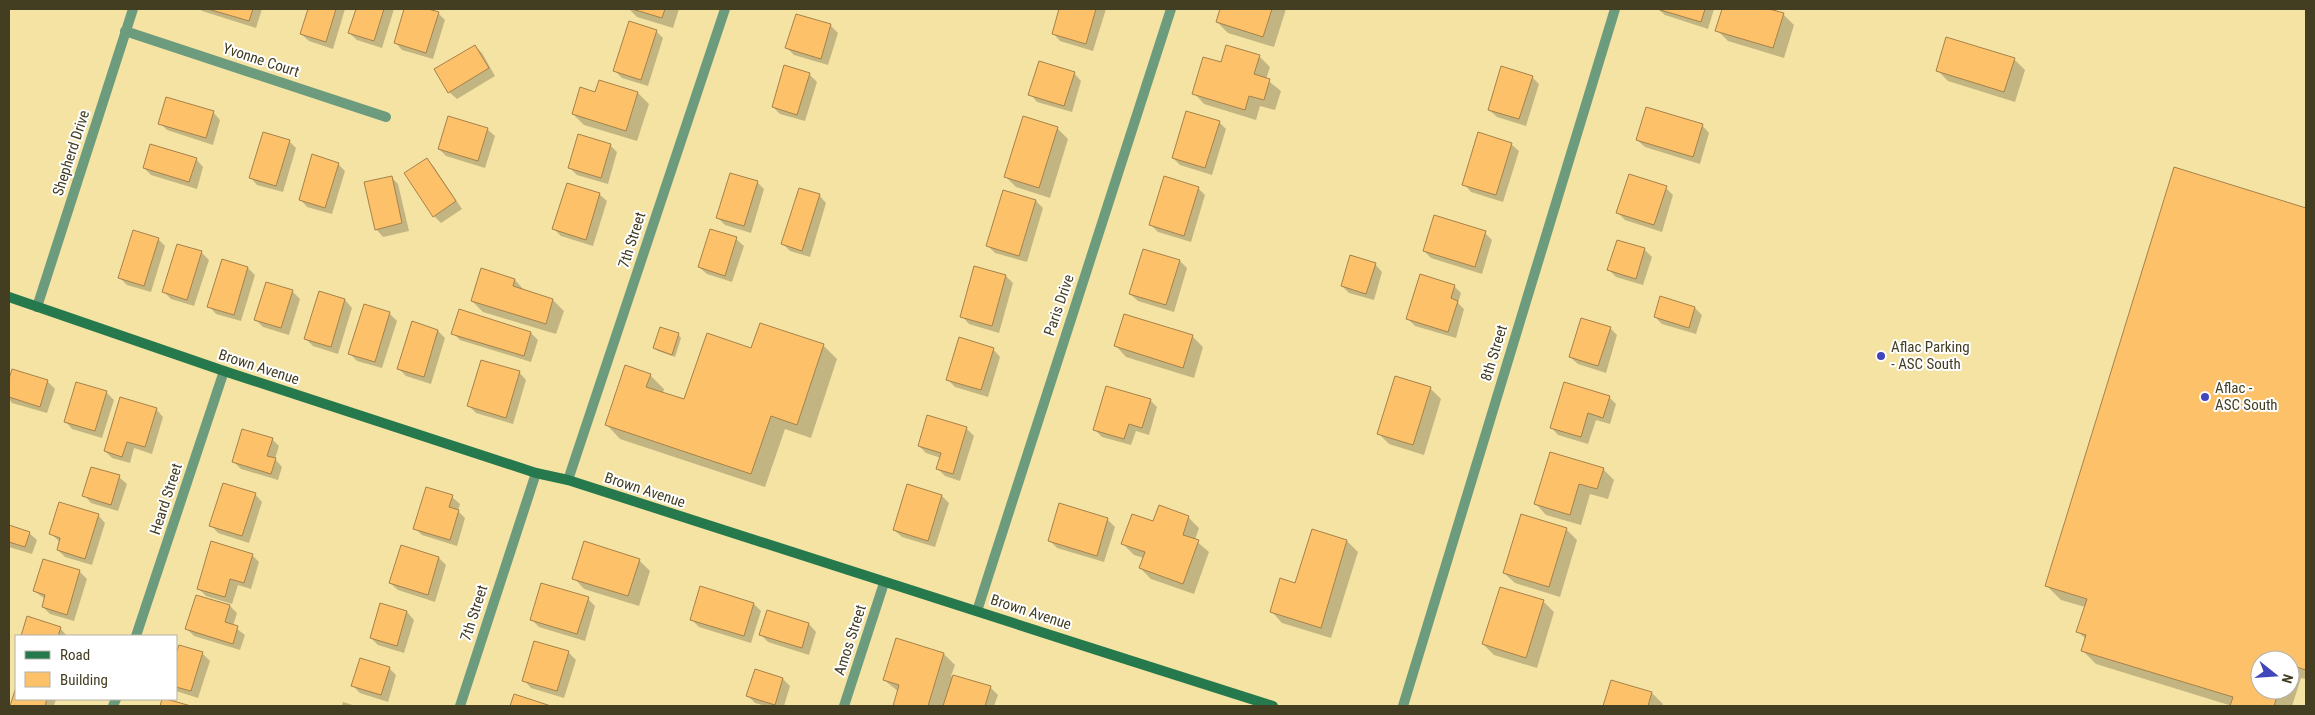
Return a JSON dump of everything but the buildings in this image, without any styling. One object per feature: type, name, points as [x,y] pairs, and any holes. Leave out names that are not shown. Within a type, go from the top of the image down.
[{"type":"street","name":"Shepherd Drive","points":[[37,307],[133,9]]},
{"type":"street","name":"7th Street","points":[[568,480],[725,9]]},
{"type":"street","name":"Paris Drive","points":[[977,611],[1068,322],[1104,222],[1171,9]]},
{"type":"street","name":"8th Street","points":[[1403,706],[1615,9]]},
{"type":"street","name":"Yvonne Court","points":[[126,31],[386,117]]},
{"type":"street","name":"Brown Avenue","points":[[9,297],[224,371],[536,473],[568,480],[884,584],[977,611],[1273,706]]},
{"type":"street","name":"Heard Street","points":[[136,635],[224,371]]},
{"type":"street","name":"7th Street","points":[[460,706],[536,473]]},
{"type":"street","name":"Amos Street","points":[[844,706],[884,584]]},
{"type":"place","name":"Aflac Parking - ASC South","points":[[1881,356]]},
{"type":"place","name":"Aflac - ASC South","points":[[2205,397]]}]
